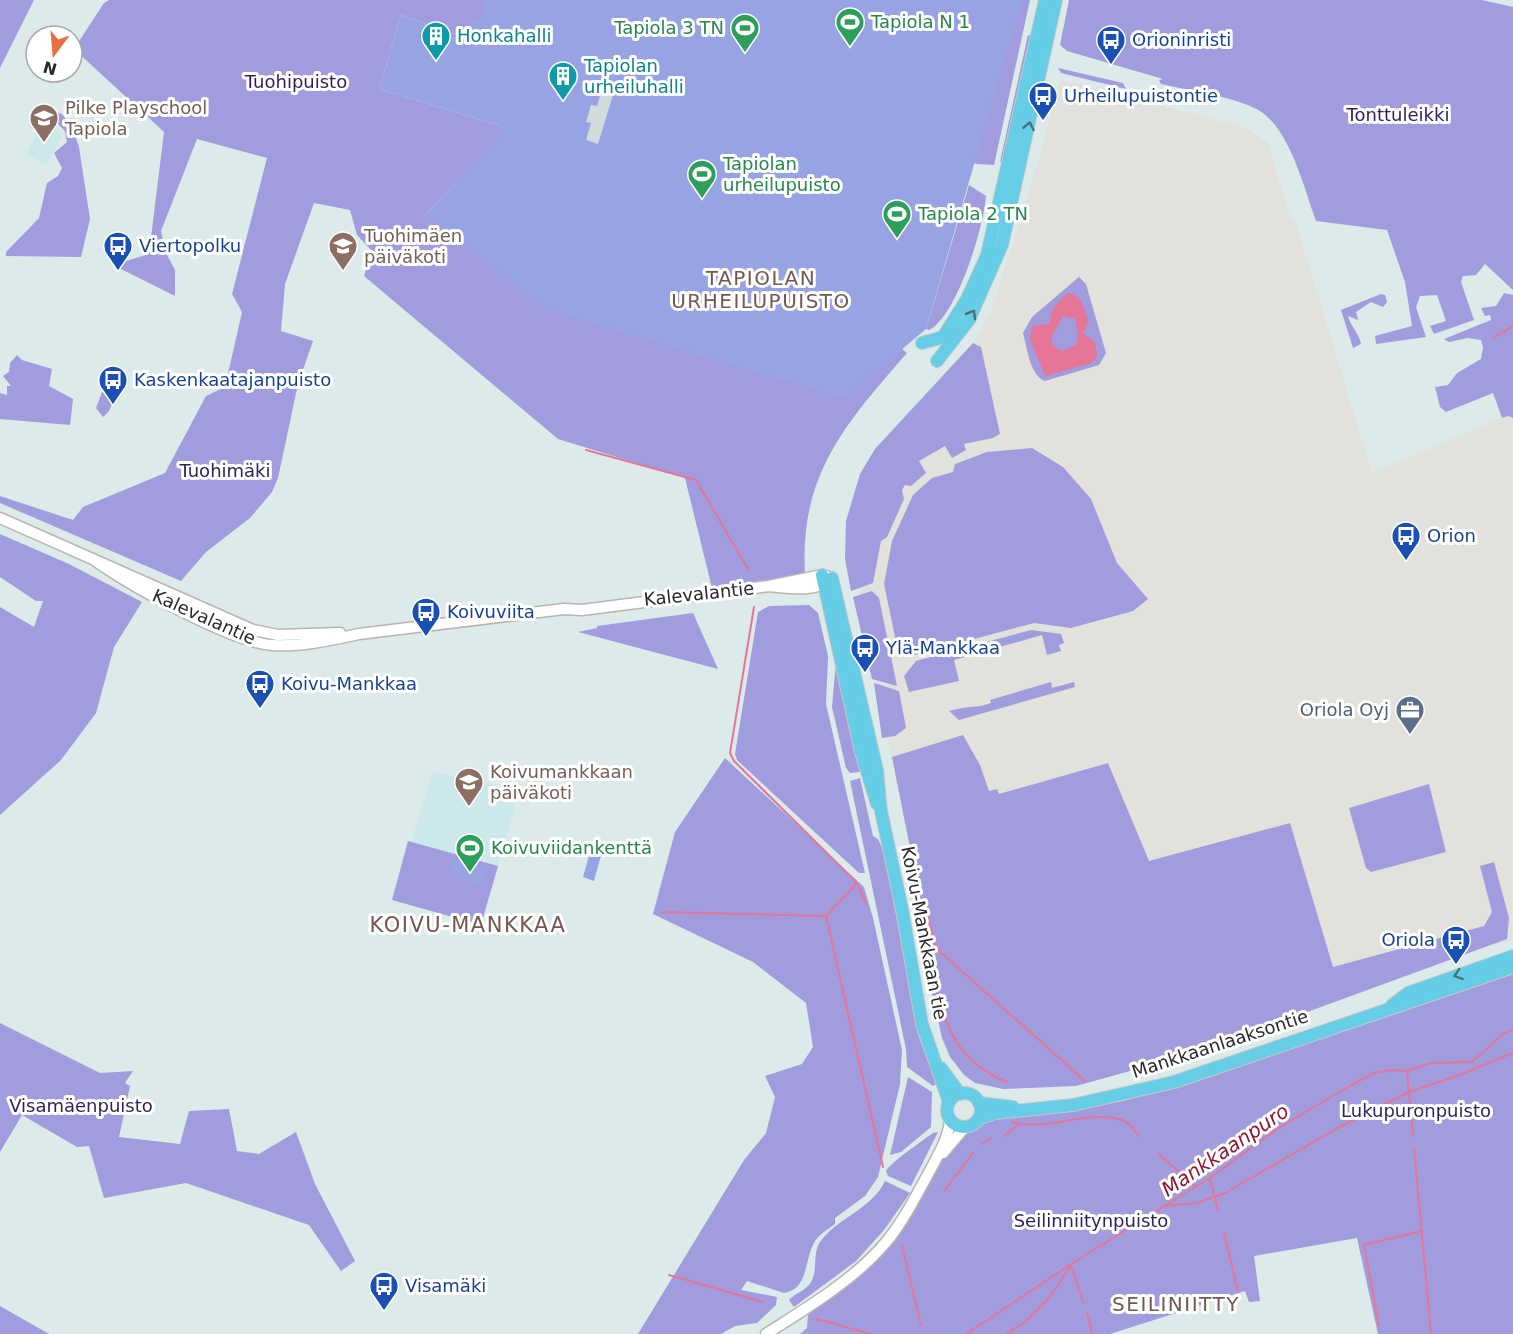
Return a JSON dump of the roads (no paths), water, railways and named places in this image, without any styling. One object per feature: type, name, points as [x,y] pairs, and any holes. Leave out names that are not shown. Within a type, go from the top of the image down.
[{"type":"main road","points":[[922,343],[943,338],[968,299],[987,255],[1044,0]]},
{"type":"main road","points":[[937,362],[969,320],[1002,245],[1056,0]]},
{"type":"main road","name":"Kalevalantie","points":[[0,518],[93,559],[110,572],[189,614],[261,643],[279,645],[326,641],[359,634],[564,609],[573,611],[826,580]]},
{"type":"main road","name":"Koivu-Mankkaan tie","points":[[826,580],[861,752],[875,800],[881,811],[902,909],[922,1024],[949,1102]]},
{"type":"main road","name":"Mankkaanlaaksontie","points":[[1389,1007],[1408,993],[1513,956]]},
{"type":"main road","name":"Mankkaanlaaksontie","points":[[978,1119],[985,1115],[1023,1109],[1073,1105],[1174,1082],[1389,1007],[1420,1000],[1513,967]]},
{"type":"main road","name":"Koivu-Mankkaan tie","points":[[935,1062],[960,1094]]},
{"type":"main road","points":[[766,1334],[850,1276],[880,1249],[903,1219],[947,1135],[950,1121],[946,1112],[949,1102],[960,1094],[970,1095],[979,1103],[978,1119],[965,1127],[934,1162]]},
{"type":"main road","name":"Mankkaanlaaksontie","points":[[979,1103],[1023,1109]]},
{"type":"main road","points":[[950,1121],[965,1127]]},
{"type":"waterway","points":[[1493,338],[1513,326]]},
{"type":"waterway","points":[[586,450],[696,480],[749,571]]},
{"type":"waterway","points":[[754,607],[730,753],[734,761],[857,883],[866,904]]},
{"type":"waterway","points":[[662,912],[826,916],[857,883]]},
{"type":"waterway","points":[[924,904],[937,949],[1085,1081]]},
{"type":"waterway","points":[[826,916],[883,1167]]},
{"type":"waterway","points":[[937,949],[930,954],[938,994],[950,1030],[959,1046],[971,1060],[987,1072],[1007,1082]]},
{"type":"waterway","name":"Mankkaanpuro","points":[[966,1334],[1071,1264],[1210,1178],[1280,1127],[1350,1086],[1374,1073],[1390,1070],[1407,1071],[1431,1063],[1472,1062],[1504,1033],[1513,1030]]},
{"type":"waterway","points":[[1164,1206],[1197,1203],[1225,1193],[1336,1129],[1409,1092],[1457,1076],[1513,1053]]},
{"type":"waterway","points":[[1407,1071],[1413,1136]]},
{"type":"waterway","points":[[1012,1122],[1040,1124],[1081,1118],[1109,1117],[1125,1121],[1139,1136]]},
{"type":"waterway","points":[[1004,1136],[1018,1125]]},
{"type":"waterway","points":[[981,1144],[990,1139]]},
{"type":"waterway","points":[[1414,1148],[1431,1334]]},
{"type":"waterway","points":[[944,1191],[973,1153]]},
{"type":"waterway","points":[[1158,1154],[1196,1186]]},
{"type":"waterway","points":[[1210,1178],[1218,1211]]},
{"type":"waterway","points":[[1379,1326],[1364,1245],[1422,1231]]},
{"type":"waterway","points":[[1224,1233],[1238,1291]]},
{"type":"waterway","points":[[902,1246],[921,1325]]},
{"type":"waterway","points":[[1071,1265],[1083,1302]]},
{"type":"waterway","points":[[1006,1334],[1034,1313],[1057,1286],[1070,1266]]},
{"type":"waterway","points":[[669,1275],[763,1302]]},
{"type":"waterway","points":[[1087,1313],[1093,1334]]},
{"type":"waterway","points":[[819,1321],[817,1319],[870,1334]]},
{"type":"place","name":"Tapiola N 1","points":[[850,48]]},
{"type":"place","name":"Tapiola 3 TN","points":[[745,54]]},
{"type":"place","name":"Honkahalli","points":[[436,62]]},
{"type":"place","name":"Orioninristi","points":[[1111,66]]},
{"type":"place","name":"Tapiolan urheiluhalli","points":[[563,102]]},
{"type":"place","name":"Urheilupuistontie","points":[[1043,122]]},
{"type":"place","name":"Pilke Playschool Tapiola","points":[[44,144]]},
{"type":"place","name":"Tapiolan urheilupuisto","points":[[702,200]]},
{"type":"place","name":"Tapiola 2 TN","points":[[897,240]]},
{"type":"place","name":"Viertopolku","points":[[118,272]]},
{"type":"place","name":"Tuohimäen päiväkoti","points":[[343,272]]},
{"type":"place","name":"Kaskenkaatajanpuisto","points":[[113,406]]},
{"type":"place","name":"Orion","points":[[1406,562]]},
{"type":"place","name":"Koivuviita","points":[[426,638]]},
{"type":"place","name":"Ylä-Mankkaa","points":[[865,674]]},
{"type":"place","name":"Koivu-Mankkaa","points":[[260,710]]},
{"type":"place","name":"Oriola Oyj","points":[[1410,736]]},
{"type":"place","name":"Koivumankkaan päiväkoti","points":[[469,808]]},
{"type":"place","name":"Koivuviidankenttä","points":[[470,874]]},
{"type":"place","name":"Oriola","points":[[1456,966]]},
{"type":"place","name":"Visamäki","points":[[384,1312]]},
{"type":"district","name":"TAPIOLAN URHEILUPUISTO","points":[[761,290]]},
{"type":"district","name":"KOIVU-MANKKAA","points":[[468,925]]},
{"type":"district","name":"SEILINIITTY","points":[[1176,1304]]},
{"type":"park label","name":"Tuohipuisto","points":[[296,82]]},
{"type":"park label","name":"Tonttuleikki","points":[[1398,115]]},
{"type":"park label","name":"Tuohimäki","points":[[225,471]]},
{"type":"park label","name":"Visamäenpuisto","points":[[81,1106]]},
{"type":"park label","name":"Lukupuronpuisto","points":[[1416,1111]]},
{"type":"park label","name":"Seilinniitynpuisto","points":[[1091,1221]]}]
